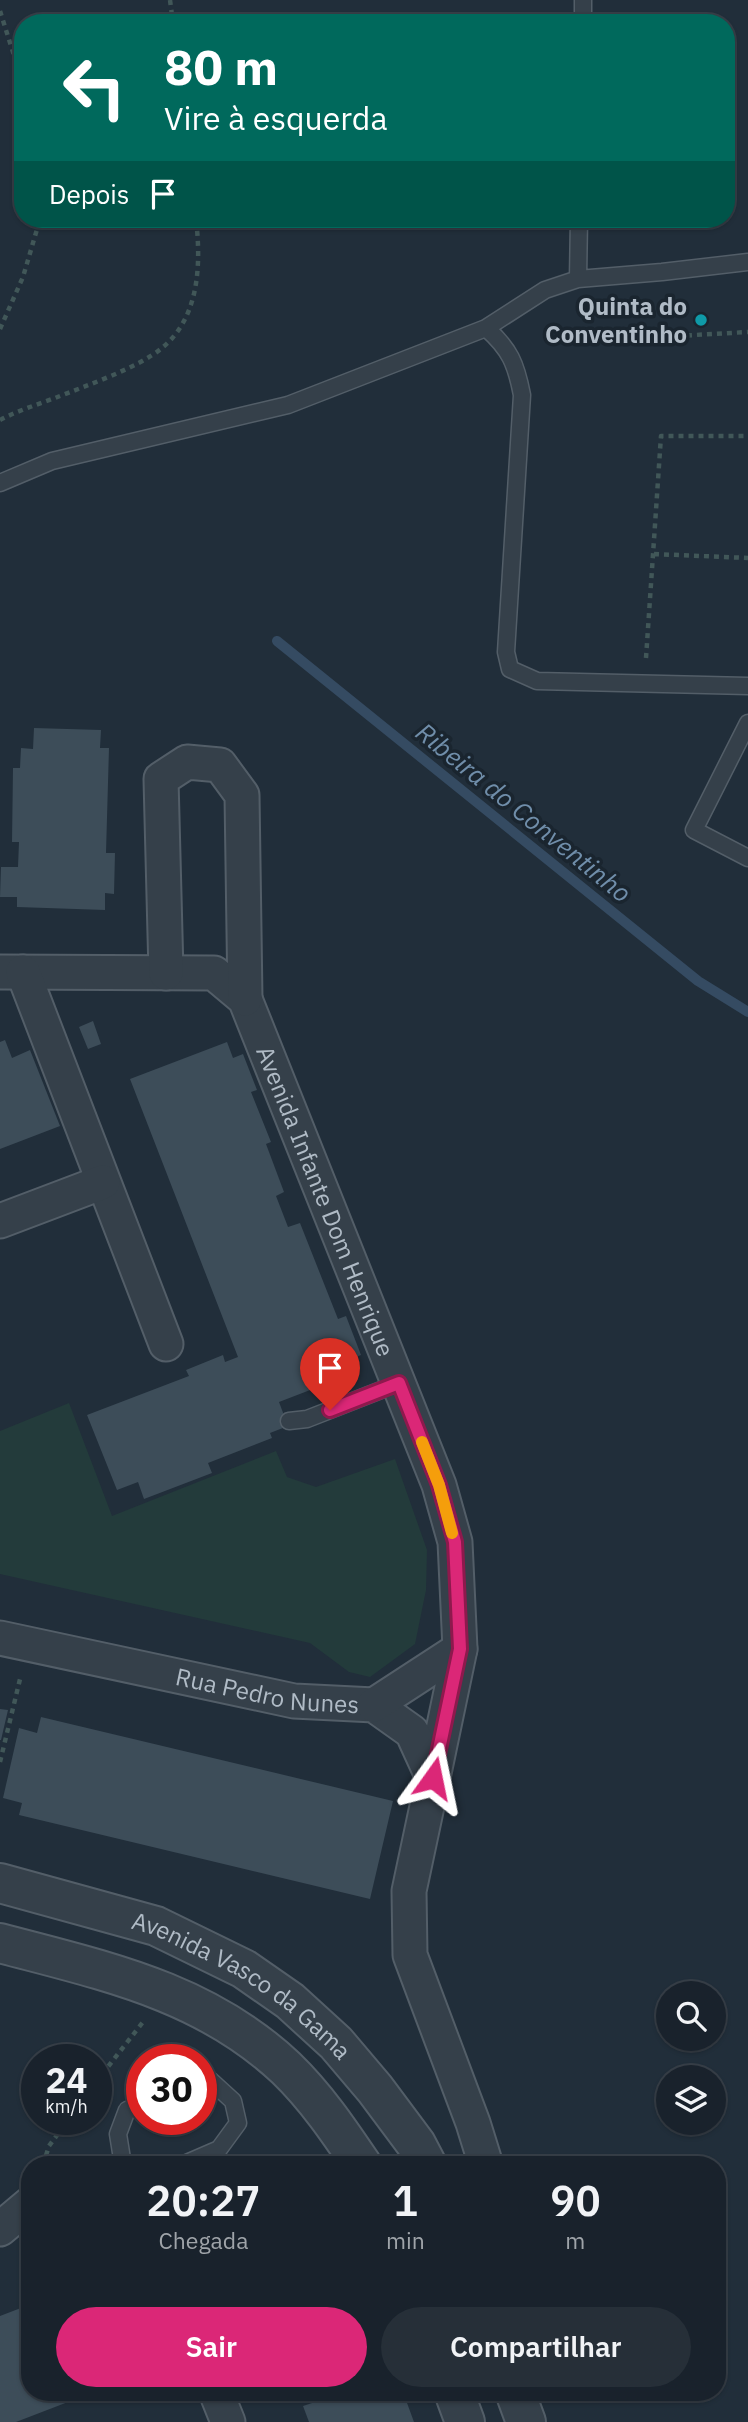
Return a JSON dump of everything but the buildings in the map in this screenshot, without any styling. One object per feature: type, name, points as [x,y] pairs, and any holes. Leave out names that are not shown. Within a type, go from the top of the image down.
[{"type":"street","points":[[166,973],[161,779],[187,762],[220,765],[242,796],[244,999]]},
{"type":"street","name":"Avenida Infante Dom Henrique","points":[[8,973],[214,973],[244,999],[439,1485],[455,1542],[460,1649],[433,1778]]},
{"type":"street","points":[[8,973],[103,1182],[166,1344]]},
{"type":"street","points":[[0,1221],[103,1182]]},
{"type":"street","name":"Rua Pedro Nunes","points":[[14,1641],[294,1701],[374,1705],[412,1731],[433,1778]]},
{"type":"street","points":[[374,1705],[460,1649]]},
{"type":"street","points":[[433,1778],[409,1891],[410,1955],[483,2156]]},
{"type":"street","name":"Avenida Vasco da Gama","points":[[0,1883],[156,1926],[244,1969],[290,2001],[336,2043],[375,2089],[422,2156]]},
{"type":"street","name":"Avenida Vasco da Gama","points":[[0,1943],[114,1973],[183,1998],[242,2032],[286,2068],[319,2105],[356,2156]]},
{"type":"street","points":[[0,2229],[21,2212]]},
{"type":"street","points":[[457,2401],[465,2422]]},
{"type":"street","points":[[518,2401],[526,2422]]},
{"type":"lane","points":[[578,279],[579,228]]},
{"type":"lane","points":[[0,483],[51,461],[288,405],[486,328],[545,290],[578,279],[748,262]]},
{"type":"lane","points":[[486,328],[502,342],[516,366],[522,395],[506,652],[510,669],[537,681],[748,686]]},
{"type":"lane","points":[[748,723],[694,830],[748,859]]},
{"type":"lane","points":[[289,1421],[307,1419],[399,1383]]},
{"type":"lane","points":[[203,2156],[219,2149],[237,2123],[233,2101],[217,2087]]},
{"type":"lane","points":[[122,2156],[118,2134],[126,2112]]},
{"type":"path","points":[[0,11],[14,55]]},
{"type":"path","points":[[0,329],[23,277],[37,228]]},
{"type":"path","points":[[0,420],[125,369],[163,348],[187,319],[196,287],[199,246],[197,228]]},
{"type":"path","points":[[677,336],[748,332]]},
{"type":"path","points":[[645,658],[661,436],[748,436]]},
{"type":"path","points":[[654,554],[748,558]]},
{"type":"path","points":[[0,1762],[14,1641]]},
{"type":"path","points":[[112,2061],[146,2017]]},
{"type":"path","points":[[46,2156],[57,2135]]},
{"type":"green space","points":[[69,1403],[112,1516],[276,1451],[287,1477],[316,1487],[395,1459],[427,1550],[426,1590],[415,1644],[370,1677],[349,1672],[310,1643],[0,1574],[0,1431]]},
{"type":"waterway","name":"Ribeira do Conventinho","points":[[277,641],[698,981],[748,1012]]},
{"type":"slow traffic","points":[[422,1442],[439,1485],[452,1533]]},
{"type":"place","name":"Quinta do Conventinho","points":[[701,320]]},
{"type":"route","points":[[330,1410],[399,1383],[439,1485],[455,1542],[460,1649],[433,1778]]}]
